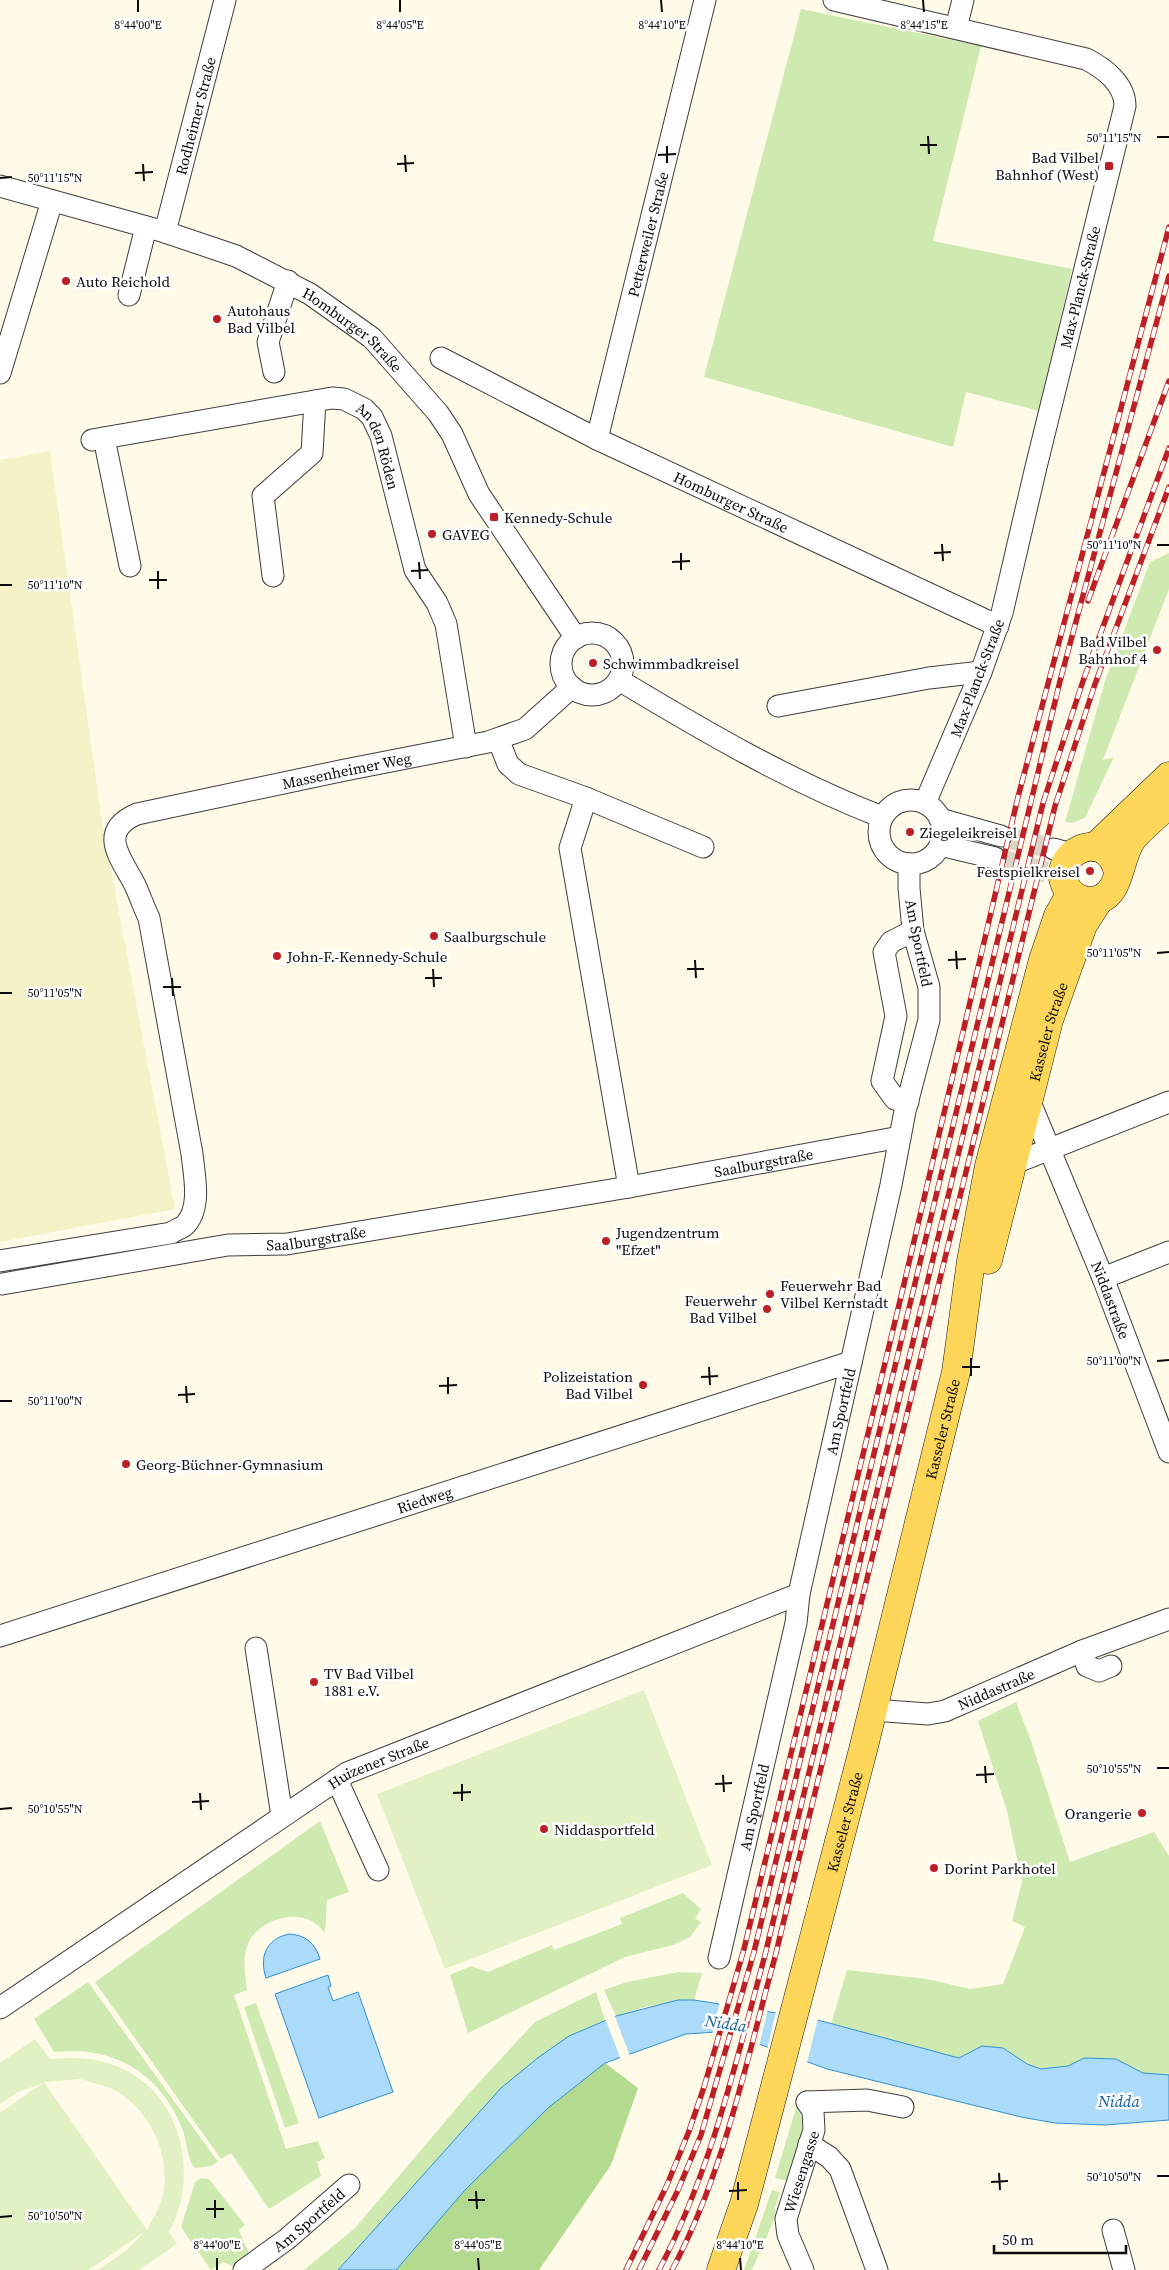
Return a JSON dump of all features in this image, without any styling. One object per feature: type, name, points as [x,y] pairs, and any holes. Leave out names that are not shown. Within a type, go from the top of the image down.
[{"type":"main road","name":"Kasseler Straße","points":[[721,2270],[744,2204],[873,1710],[956,1372],[970,1270],[989,1166],[1043,960],[1058,916],[1067,866],[1169,776]]},
{"type":"main road","name":"Kasseler Straße","points":[[956,1372],[965,1351],[1057,994],[1083,925],[1100,900],[1113,889],[1132,839],[1169,803]]},
{"type":"main road","points":[[1100,900],[1089,901],[1079,899],[1067,866],[1111,856],[1118,872]]},
{"type":"street","name":"Rodheimer Straße","points":[[129,295],[156,229],[225,0]]},
{"type":"street","name":"Petterweiler Straße","points":[[597,439],[705,0]]},
{"type":"street","name":"Max-Planck-Straße","points":[[834,0],[1086,59],[1097,64],[1114,79],[1125,95],[1125,106],[998,626],[981,672],[925,803]]},
{"type":"street","points":[[956,28],[963,0]]},
{"type":"street","name":"Homburger Straße","points":[[0,186],[156,229],[236,256],[310,294],[372,338],[438,413],[452,434],[479,494],[576,638]]},
{"type":"street","points":[[0,373],[52,201]]},
{"type":"street","points":[[274,372],[268,342],[288,282]]},
{"type":"street","name":"Homburger Straße","points":[[441,358],[597,439],[998,626]]},
{"type":"street","name":"An den Röden","points":[[130,566],[98,439],[332,398],[344,399],[364,409],[376,424],[415,570],[437,603],[446,624],[466,747]]},
{"type":"street","points":[[273,576],[263,496],[312,453],[315,401]]},
{"type":"street","points":[[593,633],[610,639],[617,646],[623,662],[619,680],[613,687],[597,694],[580,692],[572,687],[562,671],[564,652],[576,638],[593,633]]},
{"type":"street","points":[[778,706],[929,678],[981,672]]},
{"type":"street","points":[[619,680],[759,762],[810,788],[882,817]]},
{"type":"street","name":"Massenheimer Weg","points":[[0,1261],[171,1233],[186,1225],[192,1212],[196,1192],[192,1154],[149,918],[135,885],[120,861],[115,837],[118,826],[125,819],[137,814],[498,739],[525,729],[572,687]]},
{"type":"street","points":[[498,739],[508,764],[519,774],[586,798],[703,847]]},
{"type":"street","points":[[586,798],[570,848],[586,930],[629,1187]]},
{"type":"street","points":[[905,800],[925,803],[934,810],[940,819],[943,837],[940,845],[933,856],[922,862],[909,864],[897,861],[886,853],[880,842],[878,830],[882,817],[896,803],[905,800]]},
{"type":"street","points":[[940,819],[1000,836]]},
{"type":"street","points":[[940,845],[994,858]]},
{"type":"street","name":"Am Sportfeld","points":[[719,1958],[794,1633],[799,1594],[900,1137],[929,1020],[929,987],[913,930],[909,864]]},
{"type":"street","points":[[908,1102],[895,1099],[882,1081],[896,1016],[884,952],[891,942],[913,930]]},
{"type":"street","name":"Niddastraße","points":[[1029,1100],[1103,1278],[1169,1452]]},
{"type":"street","points":[[1012,1164],[1169,1102]]},
{"type":"street","name":"Saalburgstraße","points":[[2,1284],[204,1248],[228,1245],[286,1244],[629,1187],[900,1137]]},
{"type":"street","points":[[1103,1278],[1169,1252]]},
{"type":"street","name":"Riedweg","points":[[0,1636],[850,1362]]},
{"type":"street","name":"Huizener Straße","points":[[0,2008],[336,1780],[370,1762],[760,1611],[799,1594]]},
{"type":"street","name":"Niddastraße","points":[[873,1710],[928,1714],[946,1711],[1082,1651],[1169,1619]]},
{"type":"street","points":[[256,1648],[282,1816]]},
{"type":"street","points":[[1082,1651],[1087,1666],[1099,1671],[1111,1666]]},
{"type":"street","points":[[336,1780],[378,1870]]},
{"type":"street","name":"Wiesengasse","points":[[803,2270],[788,2235],[786,2219],[815,2120],[813,2111],[807,2102],[867,2100],[903,2107]]},
{"type":"street","points":[[809,2144],[829,2157],[840,2170],[877,2270]]},
{"type":"street","name":"Am Sportfeld","points":[[244,2270],[287,2239],[349,2185]]},
{"type":"street","points":[[1113,2230],[1124,2270]]},
{"type":"shaded area","points":[[50,451],[102,822],[175,1209],[0,1242],[0,460]]},
{"type":"green space","points":[[801,9],[981,46],[933,241],[1072,269],[1039,411],[966,392],[953,447],[704,377]]},
{"type":"green space","points":[[1169,553],[1169,589],[1103,760],[1114,757],[1085,818],[1072,823],[1065,822],[1105,681],[1150,562]]},
{"type":"green space","name":"Niddasportfeld","points":[[644,1690],[712,1865],[445,1969],[377,1794]]},
{"type":"green space","points":[[1016,1702],[1031,1741],[1070,1862],[1154,1832],[1169,1856],[1169,2075],[1143,2073],[1116,2059],[1084,2058],[1068,2066],[1041,2069],[1027,2064],[1003,2048],[982,2046],[959,2058],[831,2024],[847,1970],[927,1979],[970,1989],[1003,1984],[1025,1927],[1012,1921],[1022,1882],[1007,1811],[978,1721]]},
{"type":"green space","points":[[320,1821],[349,1892],[327,1900],[325,1933],[313,1922],[295,1917],[279,1919],[263,1926],[257,1931],[248,1944],[245,1955],[244,1967],[247,1990],[234,1995],[286,2149],[318,2141],[325,2158],[317,2162],[321,2176],[269,2209],[231,2153],[221,2159],[95,1982]]},
{"type":"green space","points":[[683,1893],[701,1909],[695,1918],[701,1922],[690,1937],[673,1945],[625,1957],[468,2033],[450,1975],[471,1966],[488,1972],[552,1945],[554,1950],[622,1924],[620,1918]]},
{"type":"green space","points":[[679,1972],[702,1973],[694,2000],[648,2006],[616,2016],[604,1990],[627,1982]]},
{"type":"green space","points":[[88,1982],[218,2162],[211,2166],[195,2168],[190,2160],[184,2133],[173,2109],[161,2092],[132,2067],[115,2058],[96,2053],[76,2051],[54,2052],[34,2019]]},
{"type":"green space","points":[[596,1992],[605,2020],[569,2036],[501,2088],[338,2270],[304,2270],[355,2228],[471,2091],[535,2022]]},
{"type":"green space","points":[[256,2003],[299,2123],[285,2128],[244,2007]]},
{"type":"green space","points":[[35,2039],[50,2059],[82,2059],[114,2065],[137,2077],[155,2093],[169,2113],[179,2136],[183,2160],[183,2185],[179,2209],[169,2232],[177,2244],[139,2270],[98,2270],[127,2250],[144,2232],[89,2270],[0,2270],[0,2113],[43,2083],[18,2092],[0,2104],[0,2063]],"holes":[[[80,2079],[110,2088],[124,2096],[136,2107],[155,2134],[161,2150],[165,2182],[161,2202],[147,2230],[44,2082]]]},
{"type":"green space","points":[[605,2063],[638,2088],[611,2165],[539,2270],[396,2270],[465,2190],[548,2108]]},
{"type":"green space","points":[[796,2108],[800,2114],[802,2132],[787,2181],[775,2178]]},
{"type":"green space","points":[[201,2178],[209,2179],[245,2225],[239,2230],[251,2258],[236,2268],[223,2262],[211,2270],[181,2227],[195,2182]]},
{"type":"green space","points":[[772,2190],[780,2192],[775,2208],[776,2215],[752,2270],[744,2270]]},
{"type":"water","points":[[289,1934],[300,1936],[309,1941],[320,1959],[266,1978],[263,1963],[266,1950],[275,1940]]},
{"type":"water","points":[[328,1975],[331,1986],[328,1987],[333,2001],[358,1992],[393,2092],[319,2118],[275,1994]]},
{"type":"water","name":"Nidda","points":[[678,2000],[694,2000],[814,2019],[959,2058],[982,2046],[1003,2048],[1027,2064],[1041,2069],[1068,2066],[1084,2058],[1116,2059],[1143,2073],[1169,2075],[1169,2120],[1105,2125],[1055,2123],[1021,2117],[827,2069],[737,2036],[716,2032],[686,2034],[605,2063],[548,2108],[465,2190],[396,2270],[338,2270],[501,2088],[539,2057],[569,2036],[616,2016]]},
{"type":"pier","points":[[720,2001],[768,2009],[759,2047],[736,2039],[712,2035]]},
{"type":"pier","points":[[776,2011],[818,2018],[807,2063],[767,2050]]},
{"type":"pier","points":[[614,2014],[630,2056],[621,2060],[605,2018]]},
{"type":"tunnel","points":[[1001,836],[1054,849]]},
{"type":"tunnel","points":[[995,858],[1049,873]]},
{"type":"railway","points":[[626,2270],[667,2185],[689,2131],[704,2087],[744,1949],[904,1284],[1018,797],[1169,227]]},
{"type":"railway","points":[[639,2270],[678,2190],[701,2135],[754,1952],[1060,681],[1169,276]]},
{"type":"railway","points":[[1088,601],[1169,381]]},
{"type":"railway","points":[[659,2270],[677,2232],[708,2155],[721,2116],[765,1955],[1043,803],[1083,681],[1169,448]]},
{"type":"railway","points":[[672,2270],[690,2233],[720,2156],[775,1957],[1055,806],[1095,684],[1169,487]]},
{"type":"place","name":"Bad Vilbel Bahnhof (West)","points":[[1109,166]]},
{"type":"place","name":"Auto Reichold","points":[[66,281]]},
{"type":"place","name":"Autohaus Bad Vilbel","points":[[217,319]]},
{"type":"place","name":"Kennedy-Schule","points":[[494,517]]},
{"type":"place","name":"GAVEG","points":[[432,534]]},
{"type":"place","name":"Bad Vilbel Bahnhof 4","points":[[1157,650]]},
{"type":"place","name":"Schwimmbadkreisel","points":[[593,663]]},
{"type":"place","name":"Ziegeleikreisel","points":[[910,832]]},
{"type":"place","name":"Festspielkreisel","points":[[1090,871]]},
{"type":"place","name":"Saalburgschule","points":[[434,936]]},
{"type":"place","name":"John-F.-Kennedy-Schule","points":[[277,956]]},
{"type":"place","name":"Jugendzentrum \"Efzet\"","points":[[606,1241]]},
{"type":"place","name":"Feuerwehr Bad Vilbel Kernstadt","points":[[770,1294]]},
{"type":"place","name":"Feuerwehr Bad Vilbel","points":[[767,1309]]},
{"type":"place","name":"Polizeistation Bad Vilbel","points":[[643,1385]]},
{"type":"place","name":"Georg-Büchner-Gymnasium","points":[[126,1464]]},
{"type":"place","name":"TV Bad Vilbel 1881 e.V.","points":[[314,1682]]},
{"type":"place","name":"Orangerie","points":[[1142,1813]]},
{"type":"place","name":"Niddasportfeld","points":[[544,1829]]},
{"type":"place","name":"Dorint Parkhotel","points":[[934,1868]]}]
